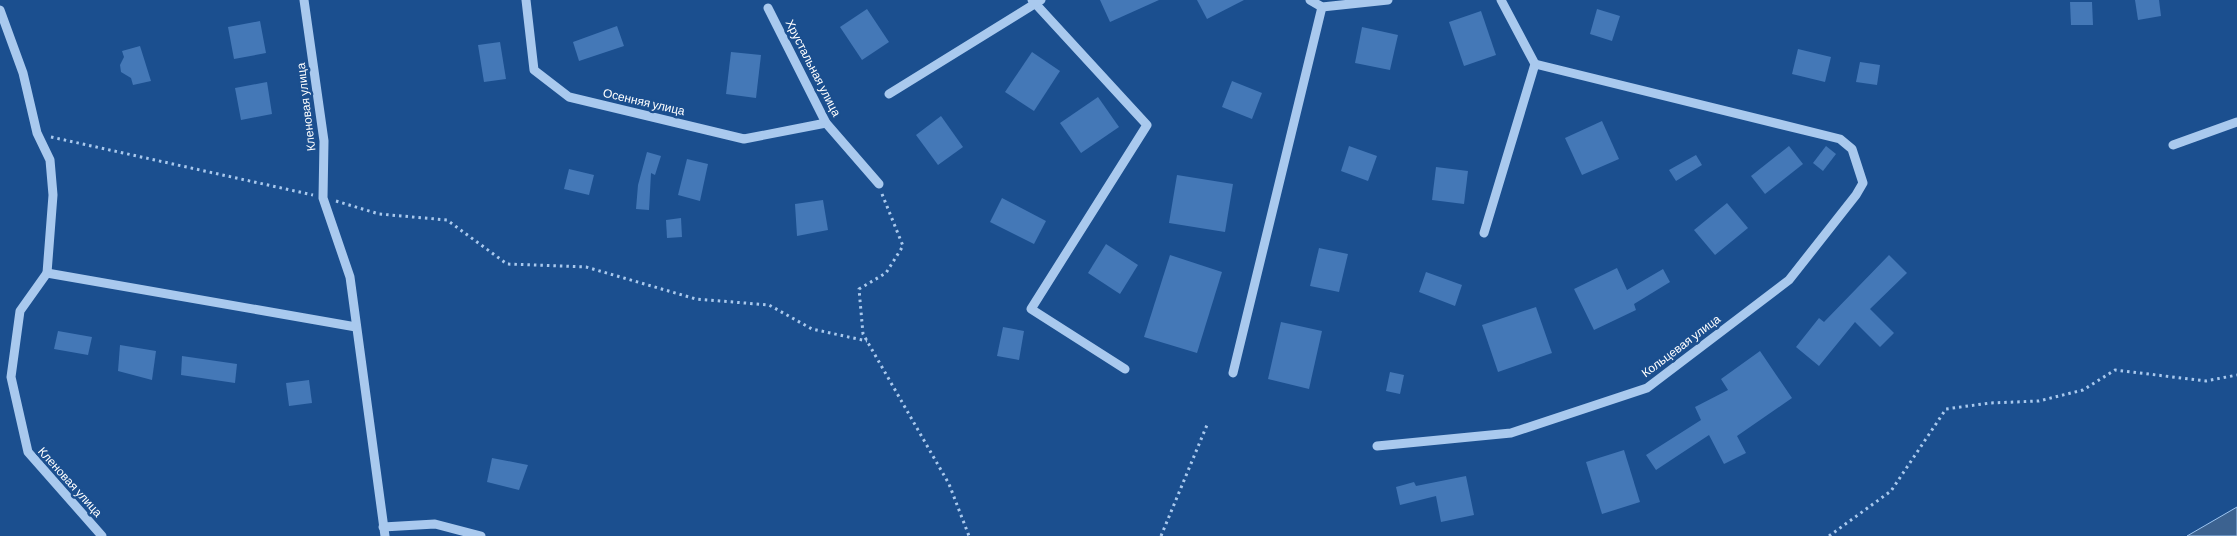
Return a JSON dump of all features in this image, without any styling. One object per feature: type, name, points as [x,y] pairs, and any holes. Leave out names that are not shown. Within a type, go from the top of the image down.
[{"type":"street","name":"Кленовая улица","points":[[304,0],[324,141],[323,198],[350,277],[384,531]]},
{"type":"street","name":"Осенняя улица","points":[[526,0],[534,70],[569,97],[744,138],[826,122]]},
{"type":"street","points":[[1310,0],[1322,7],[1388,0]]},
{"type":"street","points":[[1484,233],[1535,64],[1501,0]]},
{"type":"street","points":[[889,94],[1036,1],[1148,125],[1031,308],[1125,369]]},
{"type":"street","points":[[1233,373],[1322,7]]},
{"type":"street","name":"Хрустальная улица","points":[[768,8],[826,122],[878,184]]},
{"type":"street","points":[[0,10],[23,73],[36,133],[50,160],[53,195],[47,273],[356,327]]},
{"type":"street","name":"Кольцевая улица","points":[[1377,446],[1511,433],[1646,388],[1788,280],[1856,196],[1864,183],[1852,148],[1840,139],[1535,64]]},
{"type":"street","points":[[2173,145],[2237,122]]},
{"type":"street","name":"Кленовая улица","points":[[47,273],[20,311],[11,377],[28,452],[102,536]]},
{"type":"street","points":[[384,531],[435,524],[481,536]]},
{"type":"path","points":[[36,133],[323,198],[379,214],[447,220],[507,264],[586,267],[696,299],[769,305],[812,329],[867,341]]},
{"type":"path","points":[[878,184],[888,214],[902,246],[886,273],[859,289],[863,334],[949,484],[969,536]]},
{"type":"path","points":[[1830,536],[1891,491],[1946,409],[1990,403],[2039,401],[2083,390],[2115,370],[2206,381],[2237,375]]},
{"type":"path","points":[[1161,536],[1207,425]]},
{"type":"water","points":[[2237,507],[2237,536],[2187,536]]},
{"type":"building","points":[[1100,0],[1159,0],[1110,22]]},
{"type":"building","points":[[1197,0],[1244,0],[1207,19]]},
{"type":"building","points":[[2135,0],[2159,0],[2161,16],[2138,20]]},
{"type":"building","points":[[2070,2],[2092,2],[2093,25],[2071,25]]},
{"type":"building","points":[[867,9],[889,42],[862,60],[840,27]]},
{"type":"building","points":[[1597,9],[1620,16],[1612,41],[1590,34]]},
{"type":"building","points":[[1481,11],[1496,55],[1464,66],[1449,22]]},
{"type":"building","points":[[260,21],[266,53],[234,59],[228,27]]},
{"type":"building","points":[[617,26],[624,46],[579,61],[573,42]]},
{"type":"building","points":[[1362,27],[1398,35],[1390,70],[1355,63]]},
{"type":"building","points":[[500,42],[506,79],[484,82],[478,45]]},
{"type":"building","points":[[140,46],[151,81],[133,85],[131,78],[121,72],[120,65],[124,57],[122,51]]},
{"type":"building","points":[[1798,49],[1831,57],[1825,82],[1792,74]]},
{"type":"building","points":[[731,52],[761,55],[756,98],[726,94]]},
{"type":"building","points":[[1032,52],[1060,71],[1034,111],[1005,92]]},
{"type":"building","points":[[1860,62],[1880,65],[1877,85],[1856,82]]},
{"type":"building","points":[[1232,81],[1262,93],[1252,119],[1222,107]]},
{"type":"building","points":[[267,82],[272,114],[241,120],[235,88]]},
{"type":"building","points":[[1098,97],[1119,127],[1081,153],[1060,123]]},
{"type":"building","points":[[941,116],[963,147],[938,165],[916,135]]},
{"type":"building","points":[[1602,121],[1619,159],[1582,175],[1565,138]]},
{"type":"building","points":[[1349,146],[1377,156],[1368,181],[1341,171]]},
{"type":"building","points":[[1789,146],[1803,164],[1765,194],[1751,176]]},
{"type":"building","points":[[1826,146],[1836,154],[1823,171],[1813,163]]},
{"type":"building","points":[[647,152],[661,156],[655,175],[651,173],[649,210],[636,209],[638,185]]},
{"type":"building","points":[[1696,155],[1702,165],[1676,181],[1669,170]]},
{"type":"building","points":[[687,159],[708,164],[700,201],[678,195]]},
{"type":"building","points":[[1436,167],[1468,171],[1464,204],[1432,200]]},
{"type":"building","points":[[569,169],[594,175],[589,195],[564,189]]},
{"type":"building","points":[[1177,175],[1233,184],[1225,232],[1169,223]]},
{"type":"building","points":[[1002,198],[1046,221],[1034,244],[990,222]]},
{"type":"building","points":[[823,200],[828,230],[797,236],[795,204]]},
{"type":"building","points":[[1727,203],[1748,228],[1715,255],[1694,230]]},
{"type":"building","points":[[681,218],[682,237],[667,238],[666,220]]},
{"type":"building","points":[[1106,244],[1138,265],[1120,294],[1088,273]]},
{"type":"building","points":[[1319,248],[1348,254],[1339,292],[1310,286]]},
{"type":"building","points":[[1170,255],[1222,272],[1197,353],[1144,337]]},
{"type":"building","points":[[1889,255],[1907,273],[1870,309],[1894,333],[1880,347],[1855,322],[1819,366],[1796,347],[1819,318],[1824,322]]},
{"type":"building","points":[[1617,268],[1627,290],[1663,269],[1670,282],[1634,304],[1636,310],[1594,330],[1574,289]]},
{"type":"building","points":[[1426,272],[1462,285],[1455,306],[1419,292]]},
{"type":"building","points":[[1536,307],[1552,353],[1498,372],[1482,325]]},
{"type":"building","points":[[1281,322],[1322,331],[1309,389],[1268,379]]},
{"type":"building","points":[[1003,327],[1024,331],[1019,360],[997,356]]},
{"type":"building","points":[[58,331],[92,337],[88,355],[54,349]]},
{"type":"building","points":[[120,345],[156,351],[152,380],[118,371]]},
{"type":"building","points":[[1760,351],[1792,398],[1737,436],[1746,453],[1724,464],[1709,435],[1656,470],[1646,455],[1701,420],[1695,407],[1728,390],[1721,379]]},
{"type":"building","points":[[182,356],[237,364],[235,383],[181,375]]},
{"type":"building","points":[[1390,372],[1404,375],[1400,394],[1386,391]]},
{"type":"building","points":[[309,380],[312,403],[289,406],[286,383]]},
{"type":"building","points":[[1624,450],[1640,502],[1602,514],[1586,462]]},
{"type":"building","points":[[492,458],[528,465],[519,490],[487,482]]},
{"type":"building","points":[[1466,476],[1474,515],[1441,522],[1436,496],[1400,505],[1396,487],[1414,482],[1416,486]]}]
